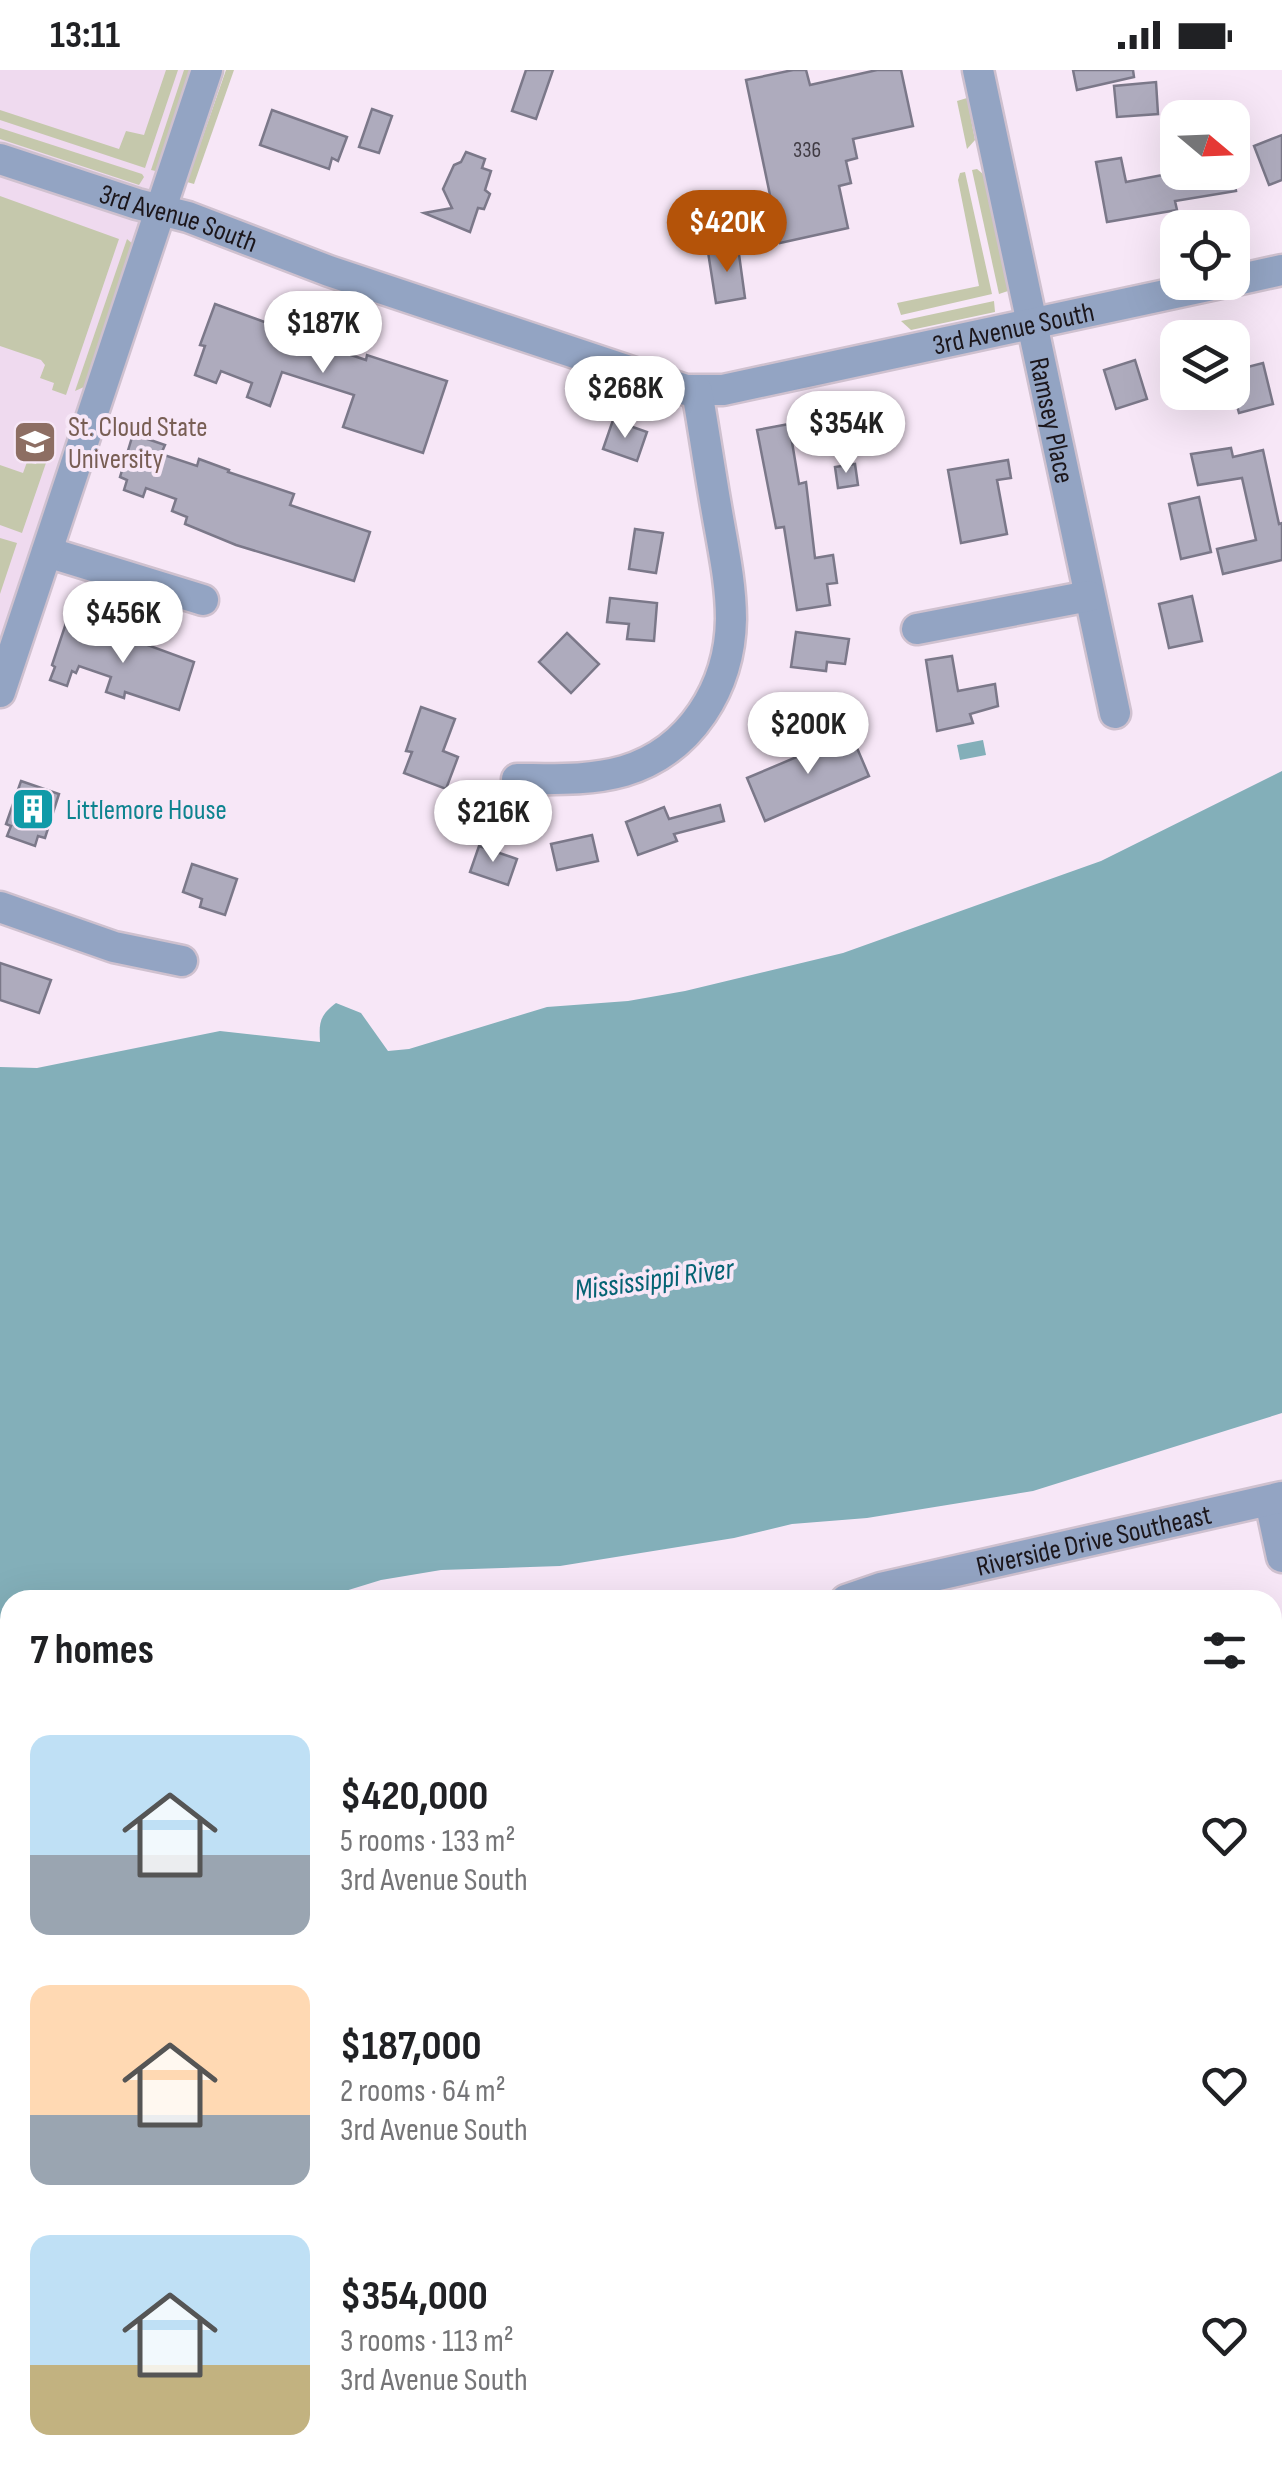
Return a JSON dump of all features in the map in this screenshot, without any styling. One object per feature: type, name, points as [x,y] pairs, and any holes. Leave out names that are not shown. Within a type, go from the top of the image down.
[{"type":"street","points":[[0,692],[207,70]]},
{"type":"street","name":"Ramsey Place","points":[[978,70],[1114,713]]},
{"type":"street","name":"3rd Avenue South","points":[[0,159],[161,209],[670,386],[697,391],[724,390],[1160,297]]},
{"type":"street","name":"3rd Avenue South","points":[[1250,277],[1282,270]]},
{"type":"street","points":[[517,779],[586,778],[644,764],[679,744],[718,684],[730,641],[730,600],[697,391]]},
{"type":"street","points":[[47,552],[203,600]]},
{"type":"street","points":[[917,629],[1089,596]]},
{"type":"street","points":[[0,907],[114,947],[182,961]]},
{"type":"street","points":[[1276,1499],[1282,1557]]},
{"type":"street","name":"Riverside Drive Southeast","points":[[875,1590],[1276,1499]]},
{"type":"shaded area","name":"St. Cloud State University","points":[[0,70],[195,70],[0,647]]},
{"type":"green space","points":[[166,70],[178,70],[145,168],[0,120],[0,110],[119,149],[126,131],[144,135]]},
{"type":"green space","points":[[184,70],[193,70],[160,172],[151,170]]},
{"type":"green space","points":[[226,70],[234,70],[194,184],[187,182]]},
{"type":"green space","points":[[967,98],[975,140],[967,149],[957,101]]},
{"type":"green space","points":[[0,128],[144,177],[139,185],[0,139]]},
{"type":"green space","points":[[972,170],[983,174],[1008,291],[999,294]]},
{"type":"green space","points":[[965,172],[992,294],[901,315],[897,303],[979,286],[958,180],[960,173]]},
{"type":"green space","points":[[0,196],[119,239],[66,395],[52,390],[54,383],[40,378],[45,365],[41,360],[0,346]]},
{"type":"green space","points":[[127,239],[134,245],[84,387],[75,391]]},
{"type":"green space","points":[[994,301],[995,312],[911,330],[901,321]]},
{"type":"green space","points":[[38,460],[46,463],[22,533],[0,525],[0,465],[23,473],[27,462],[36,464]]},
{"type":"green space","points":[[0,538],[17,543],[0,594]]},
{"type":"water","points":[[983,740],[986,755],[960,760],[957,745]]},
{"type":"water","name":"Mississippi River","points":[[1282,771],[1282,1413],[1033,1491],[867,1518],[792,1524],[734,1538],[560,1566],[441,1570],[348,1590],[0,1590],[0,1067],[37,1068],[220,1031],[320,1042],[321,1020],[336,1003],[361,1013],[388,1051],[409,1049],[547,1007],[628,1001],[685,991],[843,953],[1101,861]]},
{"type":"building","points":[[526,70],[553,70],[536,119],[512,111]]},
{"type":"building","points":[[806,70],[810,85],[877,70],[901,70],[913,126],[853,139],[857,158],[846,161],[851,183],[839,186],[848,228],[780,243],[746,80]]},
{"type":"building","points":[[1073,70],[1133,70],[1134,77],[1077,90]]},
{"type":"building","points":[[1156,82],[1158,114],[1117,117],[1114,86]]},
{"type":"building","points":[[372,109],[392,116],[379,153],[359,147]]},
{"type":"building","points":[[272,110],[347,137],[338,161],[332,158],[329,169],[260,145]]},
{"type":"building","points":[[1282,135],[1282,180],[1269,185],[1254,146]]},
{"type":"building","points":[[466,152],[485,159],[482,168],[491,171],[485,190],[490,194],[484,209],[478,208],[470,232],[424,213],[452,208],[443,189],[454,165],[461,162]]},
{"type":"building","points":[[1121,158],[1126,182],[1160,175],[1160,190],[1236,191],[1175,201],[1177,210],[1107,222],[1096,162]]},
{"type":"building","points":[[738,247],[745,298],[716,303],[708,252]]},
{"type":"building","points":[[215,304],[270,324],[272,317],[304,328],[300,338],[447,381],[423,453],[343,427],[354,395],[282,372],[270,406],[247,397],[252,383],[221,371],[216,383],[195,375],[205,346],[200,345]]},
{"type":"building","points":[[1135,360],[1147,399],[1116,409],[1104,370]]},
{"type":"building","points":[[1263,363],[1273,404],[1239,413],[1238,410],[1250,410],[1250,366]]},
{"type":"building","points":[[613,420],[647,432],[637,461],[603,449]]},
{"type":"building","points":[[789,424],[799,484],[806,482],[815,558],[833,555],[837,583],[827,584],[830,605],[797,610],[784,527],[776,528],[757,430]]},
{"type":"building","points":[[133,434],[165,445],[161,454],[197,466],[199,459],[294,494],[290,505],[370,532],[354,581],[236,545],[185,524],[187,517],[172,511],[176,499],[146,488],[143,497],[124,490],[127,480],[120,477]]},
{"type":"building","points":[[1231,448],[1233,457],[1263,450],[1279,524],[1282,523],[1282,560],[1223,574],[1217,549],[1256,540],[1242,478],[1198,485],[1191,454]]},
{"type":"building","points":[[1008,460],[1011,478],[997,480],[1007,534],[961,543],[948,470]]},
{"type":"building","points":[[855,464],[858,485],[838,488],[835,467]]},
{"type":"building","points":[[1199,497],[1211,552],[1181,559],[1169,504]]},
{"type":"building","points":[[635,529],[663,533],[656,573],[629,569]]},
{"type":"building","points":[[1192,596],[1202,641],[1169,648],[1159,604]]},
{"type":"building","points":[[610,598],[657,603],[654,641],[627,639],[629,624],[607,622]]},
{"type":"building","points":[[66,623],[113,639],[115,633],[194,662],[179,710],[125,692],[124,698],[106,692],[111,677],[79,666],[76,673],[72,671],[67,686],[50,680]]},
{"type":"building","points":[[796,632],[849,639],[845,664],[827,662],[826,671],[791,667]]},
{"type":"building","points":[[567,633],[599,664],[571,693],[539,662]]},
{"type":"building","points":[[952,656],[958,691],[995,684],[998,706],[970,714],[973,723],[937,731],[926,660]]},
{"type":"building","points":[[421,707],[455,719],[443,751],[458,757],[446,789],[404,773],[412,752],[406,751]]},
{"type":"building","points":[[851,734],[869,776],[765,821],[747,778]]},
{"type":"building","name":"Littlemore House","points":[[21,781],[59,794],[45,838],[38,836],[35,846],[7,836],[11,826],[6,824]]},
{"type":"building","points":[[720,805],[724,821],[674,834],[677,841],[638,855],[626,822],[664,807],[669,819]]},
{"type":"building","points":[[592,835],[598,861],[557,870],[551,844]]},
{"type":"building","points":[[479,846],[517,859],[508,885],[470,872]]},
{"type":"building","points":[[192,864],[237,879],[225,915],[200,907],[202,899],[183,892]]},
{"type":"building","points":[[0,963],[51,980],[39,1013],[0,1000]]},
{"type":"place","name":"St. Cloud State University","points":[[35,442]]},
{"type":"place","name":"Littlemore House","points":[[33,809]]}]
